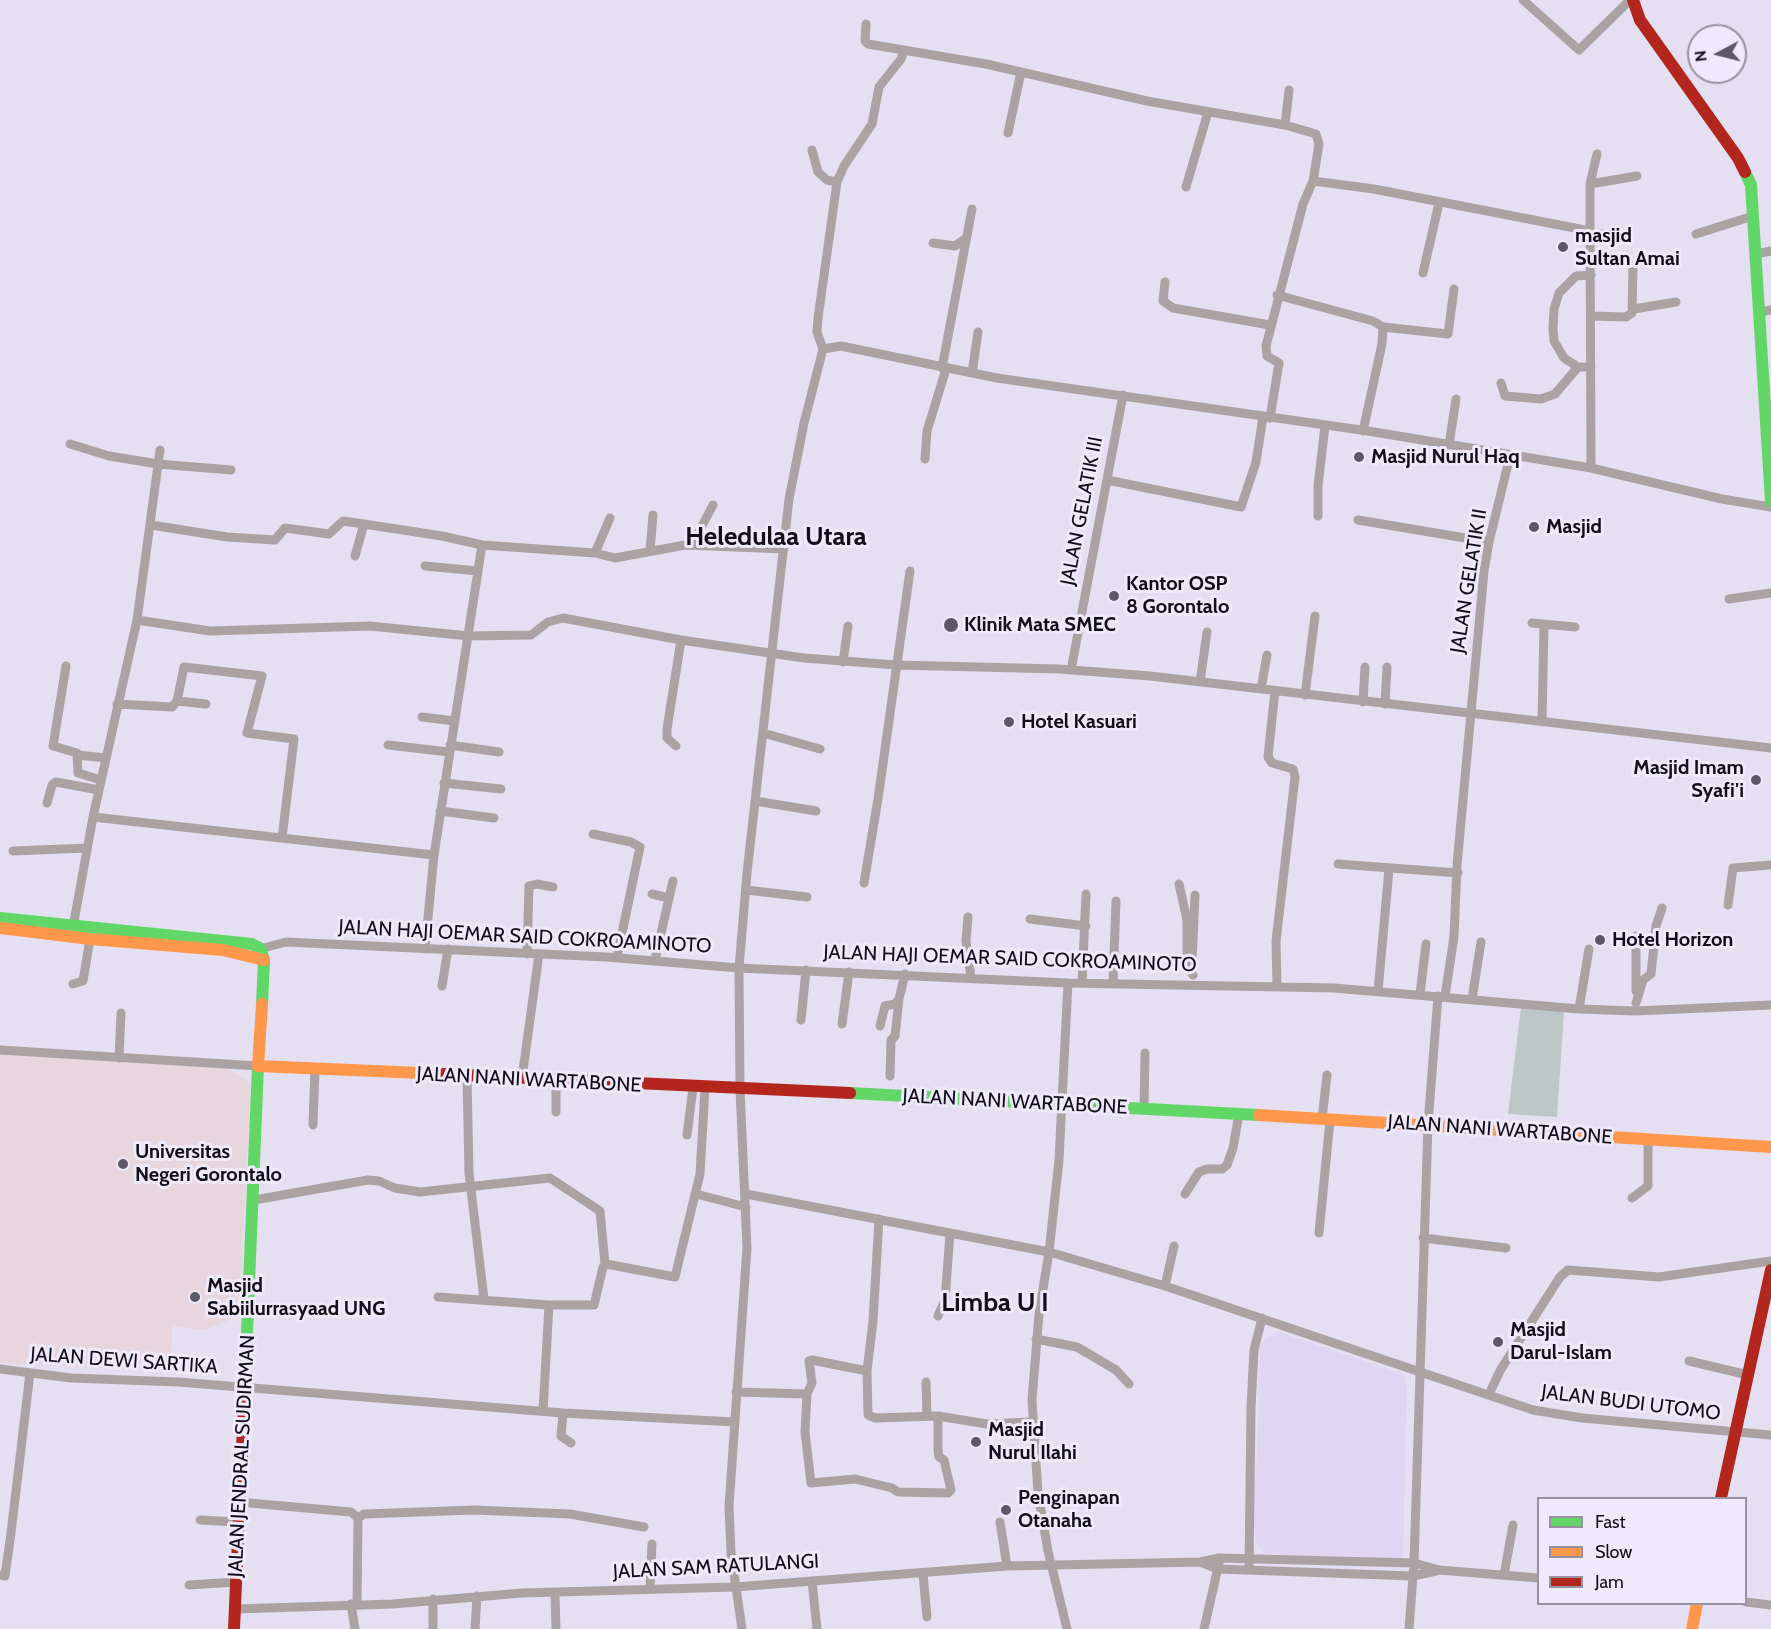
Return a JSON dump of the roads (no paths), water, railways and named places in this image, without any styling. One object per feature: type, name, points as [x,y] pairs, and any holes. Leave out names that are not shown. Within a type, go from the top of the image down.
[{"type":"main road","points":[[1631,0],[1640,20],[1746,173],[1753,216],[1758,313],[1767,393],[1771,501]]},
{"type":"main road","points":[[0,918],[66,930],[90,939],[258,954]]},
{"type":"main road","points":[[0,928],[224,939],[252,944],[258,954]]},
{"type":"main road","name":"JALAN JENDRAL SUDIRMAN","points":[[234,1629],[237,1522],[254,1200],[258,1066],[258,954]]},
{"type":"main road","name":"JALAN NANI WARTABONE","points":[[258,1066],[699,1088],[1062,1102],[1771,1147]]},
{"type":"main road","points":[[1730,1497],[1741,1434],[1768,1313],[1771,1270]]},
{"type":"main road","points":[[1721,1497],[1741,1434],[1748,1375],[1768,1313]]},
{"type":"main road","points":[[1692,1629],[1697,1605]]},
{"type":"main road","points":[[1700,1629],[1706,1605]]},
{"type":"street","points":[[1522,0],[1579,50],[1631,0]]},
{"type":"street","points":[[866,31],[868,44],[1021,72],[1148,101],[1285,125],[1313,132],[1318,137],[1313,181],[1303,204],[1270,325],[1266,354],[1279,363],[1256,462],[1241,507],[1107,480]]},
{"type":"street","points":[[742,1629],[735,1587],[729,1506],[747,1248],[740,1089],[739,968],[755,801],[795,462],[823,349],[817,332],[818,318],[837,182],[844,166],[872,124],[879,87],[898,63],[903,51]]},
{"type":"street","points":[[1008,133],[1021,72]]},
{"type":"street","points":[[1285,125],[1289,90]]},
{"type":"street","points":[[1186,187],[1208,112]]},
{"type":"street","points":[[812,150],[818,172],[827,180],[837,182]]},
{"type":"street","points":[[1591,468],[1590,184],[1596,157]]},
{"type":"street","points":[[1590,184],[1637,176]]},
{"type":"street","points":[[1313,181],[1374,189],[1590,233],[1613,232]]},
{"type":"street","points":[[1423,273],[1439,203]]},
{"type":"street","points":[[925,459],[929,424],[944,368],[972,209]]},
{"type":"street","points":[[1696,234],[1753,216]]},
{"type":"street","points":[[933,243],[955,246],[965,239]]},
{"type":"street","points":[[1756,254],[1771,251]]},
{"type":"street","points":[[1633,266],[1634,309]]},
{"type":"street","points":[[1591,275],[1576,276],[1569,280],[1559,293],[1554,309],[1554,341],[1564,358],[1578,367],[1591,367]]},
{"type":"street","points":[[1165,282],[1163,301],[1173,308],[1270,325]]},
{"type":"street","points":[[1277,295],[1363,318],[1383,327],[1448,334],[1454,289]]},
{"type":"street","points":[[1591,316],[1626,317],[1634,309],[1676,302]]},
{"type":"street","points":[[1758,313],[1771,310]]},
{"type":"street","points":[[1363,431],[1383,327]]},
{"type":"street","points":[[972,373],[978,332]]},
{"type":"street","points":[[823,349],[841,346],[972,373],[1363,431],[1591,468],[1722,499],[1771,507]]},
{"type":"street","points":[[1501,383],[1505,396],[1541,399],[1555,394],[1578,367]]},
{"type":"street","name":"JALAN GELATIK III","points":[[1071,670],[1123,395]]},
{"type":"street","points":[[1449,446],[1456,399]]},
{"type":"street","points":[[1318,516],[1325,426]]},
{"type":"street","points":[[70,444],[109,456],[158,464],[231,470]]},
{"type":"street","points":[[66,930],[87,848],[137,620],[160,450]]},
{"type":"street","name":"JALAN GELATIK II","points":[[1409,1629],[1414,1563],[1428,1124],[1441,996],[1454,937],[1475,653],[1488,542],[1510,456]]},
{"type":"street","points":[[692,545],[713,505]]},
{"type":"street","points":[[650,551],[653,515]]},
{"type":"street","points":[[595,553],[610,518]]},
{"type":"street","points":[[1358,520],[1488,542]]},
{"type":"street","points":[[151,525],[227,537],[275,540],[285,528],[329,534],[344,521],[442,536],[482,545],[595,553],[615,558],[692,545],[784,549]]},
{"type":"street","points":[[355,556],[364,524]]},
{"type":"street","points":[[424,949],[449,748],[482,545]]},
{"type":"street","points":[[425,566],[478,571]]},
{"type":"street","points":[[864,883],[910,571]]},
{"type":"street","points":[[1730,599],[1771,593]]},
{"type":"street","points":[[1305,694],[1315,616]]},
{"type":"street","points":[[137,620],[210,631],[370,626],[469,636],[531,635],[548,622],[562,618],[681,640],[843,662],[1071,670],[1200,682],[1771,748]]},
{"type":"street","points":[[1532,623],[1575,627]]},
{"type":"street","points":[[1542,722],[1544,625]]},
{"type":"street","points":[[843,662],[848,626]]},
{"type":"street","points":[[1200,682],[1207,632]]},
{"type":"street","points":[[676,746],[668,738],[667,729],[681,640]]},
{"type":"street","points":[[1261,689],[1267,655]]},
{"type":"street","points":[[66,666],[52,743],[56,748],[77,755],[106,758]]},
{"type":"street","points":[[1385,704],[1387,666]]},
{"type":"street","points":[[117,704],[172,707],[177,701],[184,667],[262,675],[247,733],[294,739],[282,838]]},
{"type":"street","points":[[1363,702],[1365,667]]},
{"type":"street","points":[[1275,691],[1268,757],[1272,763],[1291,768],[1295,773],[1276,941],[1277,987]]},
{"type":"street","points":[[177,701],[206,705]]},
{"type":"street","points":[[422,717],[454,721]]},
{"type":"street","points":[[763,733],[820,748]]},
{"type":"street","points":[[388,745],[499,752]]},
{"type":"street","points":[[77,755],[78,773],[100,785]]},
{"type":"street","points":[[47,803],[52,785],[56,782],[100,785]]},
{"type":"street","points":[[444,783],[501,789]]},
{"type":"street","points":[[755,801],[816,811]]},
{"type":"street","points":[[440,811],[494,818]]},
{"type":"street","points":[[93,817],[434,855]]},
{"type":"street","points":[[593,834],[631,842],[640,847],[617,957]]},
{"type":"street","points":[[13,851],[87,848]]},
{"type":"street","points":[[1338,864],[1458,873]]},
{"type":"street","points":[[1728,904],[1733,868],[1771,865]]},
{"type":"street","points":[[1378,991],[1389,869]]},
{"type":"street","points":[[655,960],[673,881]]},
{"type":"street","points":[[527,954],[529,886],[537,884],[553,887]]},
{"type":"street","points":[[1179,885],[1187,920],[1187,964],[1193,980]]},
{"type":"street","points":[[746,890],[807,897]]},
{"type":"street","points":[[652,894],[669,898]]},
{"type":"street","points":[[1082,983],[1086,894]]},
{"type":"street","points":[[1193,980],[1195,895]]},
{"type":"street","points":[[1113,983],[1116,901]]},
{"type":"street","points":[[1636,1007],[1644,980],[1651,975],[1656,926],[1662,908]]},
{"type":"street","points":[[968,917],[966,941],[971,977]]},
{"type":"street","points":[[1030,919],[1086,926]]},
{"type":"street","points":[[1636,936],[1636,1007]]},
{"type":"street","points":[[73,984],[83,981],[90,939]]},
{"type":"street","name":"JALAN HAJI OEMAR SAID COKROAMINOTO","points":[[258,954],[286,942],[617,957],[739,968],[806,969],[1068,983],[1193,980],[1277,987],[1420,994],[1579,1009],[1771,1005]]},
{"type":"street","points":[[1472,999],[1481,942]]},
{"type":"street","points":[[1420,994],[1426,944]]},
{"type":"street","points":[[442,986],[448,949]]},
{"type":"street","points":[[1579,1009],[1589,949]]},
{"type":"street","points":[[522,1078],[539,954]]},
{"type":"street","points":[[801,1020],[806,969]]},
{"type":"street","points":[[842,1024],[849,972]]},
{"type":"street","points":[[890,1076],[891,1040],[895,1036],[899,999],[905,974]]},
{"type":"street","points":[[1067,1629],[1051,1565],[1038,1493],[1032,1422],[1032,1379],[1050,1252],[1062,1102],[1068,983]]},
{"type":"street","points":[[880,1026],[885,1006],[896,1004],[899,999]]},
{"type":"street","points":[[119,1059],[121,1012]]},
{"type":"street","points":[[0,1050],[258,1066]]},
{"type":"street","points":[[1144,1109],[1145,1053]]},
{"type":"street","points":[[313,1125],[315,1069]]},
{"type":"street","points":[[1319,1233],[1327,1075]]},
{"type":"street","points":[[467,1076],[467,1143],[484,1299]]},
{"type":"street","points":[[556,1080],[556,1112]]},
{"type":"street","points":[[604,1264],[675,1277],[696,1194],[703,1144],[699,1088]]},
{"type":"street","points":[[687,1135],[699,1088]]},
{"type":"street","points":[[1185,1194],[1199,1173],[1207,1169],[1222,1169],[1227,1165],[1233,1148],[1239,1114]]},
{"type":"street","points":[[1632,1198],[1648,1186],[1647,1140]]},
{"type":"street","points":[[254,1200],[368,1180],[379,1180],[395,1188],[420,1192],[544,1177],[560,1183],[600,1211],[604,1264],[594,1305],[549,1305],[438,1297]]},
{"type":"street","points":[[696,1194],[746,1207]]},
{"type":"street","name":"JALAN BUDI UTOMO","points":[[746,1194],[1050,1252],[1165,1286],[1533,1410],[1582,1418],[1771,1435]]},
{"type":"street","points":[[879,1219],[873,1321],[867,1371],[868,1415],[875,1418],[938,1416],[987,1424],[1032,1422]]},
{"type":"street","points":[[938,1316],[945,1300],[950,1233]]},
{"type":"street","points":[[1423,1238],[1506,1248]]},
{"type":"street","points":[[1165,1286],[1174,1246]]},
{"type":"street","points":[[1488,1394],[1560,1277],[1568,1270],[1659,1277],[1771,1261]]},
{"type":"street","points":[[543,1411],[549,1305]]},
{"type":"street","points":[[1250,1570],[1251,1407],[1254,1350],[1262,1318]]},
{"type":"street","points":[[1036,1339],[1077,1347],[1110,1366],[1129,1384]]},
{"type":"street","points":[[867,1371],[809,1361],[812,1383],[807,1394],[805,1432],[811,1483],[855,1479],[891,1488],[898,1492],[948,1493],[951,1490],[944,1460],[939,1457],[938,1450],[938,1416]]},
{"type":"street","points":[[1689,1361],[1748,1375]]},
{"type":"street","name":"JALAN DEWI SARTIKA","points":[[0,1370],[71,1378],[178,1382],[563,1413],[735,1422]]},
{"type":"street","points":[[0,1575],[5,1576],[10,1544],[30,1373]]},
{"type":"street","points":[[927,1382],[927,1416]]},
{"type":"street","points":[[736,1392],[807,1394]]},
{"type":"street","points":[[563,1413],[561,1436],[571,1443]]},
{"type":"street","points":[[238,1502],[351,1512],[358,1518]]},
{"type":"street","points":[[358,1518],[364,1514],[474,1510],[570,1514],[644,1527]]},
{"type":"street","points":[[355,1629],[358,1518]]},
{"type":"street","points":[[200,1520],[237,1522]]},
{"type":"street","points":[[1000,1522],[1007,1566]]},
{"type":"street","points":[[1504,1575],[1513,1525]]},
{"type":"street","points":[[650,1588],[652,1544]]},
{"type":"street","points":[[1204,1629],[1219,1558]]},
{"type":"street","name":"JALAN SAM RATULANGI","points":[[235,1609],[354,1605],[477,1596],[650,1588],[735,1587],[1007,1566],[1200,1562],[1219,1558],[1414,1563],[1439,1570],[1537,1578]]},
{"type":"street","name":"JALAN SAM RATULANGI","points":[[1200,1562],[1218,1569],[1413,1575],[1439,1570]]},
{"type":"street","points":[[923,1574],[927,1617]]},
{"type":"street","points":[[812,1581],[817,1629]]},
{"type":"street","points":[[189,1585],[236,1582]]},
{"type":"street","points":[[555,1594],[556,1629]]},
{"type":"street","points":[[475,1629],[477,1596]]},
{"type":"street","points":[[432,1629],[433,1599]]},
{"type":"street","points":[[1747,1602],[1771,1605]]},
{"type":"place","name":"masjid Sultan Amai","points":[[1563,247]]},
{"type":"place","name":"Masjid Nurul Haq","points":[[1359,457]]},
{"type":"place","name":"Masjid","points":[[1534,527]]},
{"type":"place","name":"Kantor OSP 8 Gorontalo","points":[[1114,596]]},
{"type":"place","name":"Klinik Mata SMEC","points":[[951,625]]},
{"type":"place","name":"Hotel Kasuari","points":[[1009,722]]},
{"type":"place","name":"Masjid Imam Syafi'i","points":[[1756,780]]},
{"type":"place","name":"Hotel Horizon","points":[[1600,940]]},
{"type":"place","name":"Universitas Negeri Gorontalo","points":[[123,1164]]},
{"type":"place","name":"Masjid Sabiilurrasyaad UNG","points":[[195,1297]]},
{"type":"place","name":"Masjid Darul-Islam","points":[[1498,1342]]},
{"type":"place","name":"Masjid Nurul Ilahi","points":[[976,1442]]},
{"type":"place","name":"Penginapan Otanaha","points":[[1006,1510]]},
{"type":"district","name":"Heledulaa Utara","points":[[776,537]]},
{"type":"district","name":"Limba U I","points":[[995,1303]]}]
